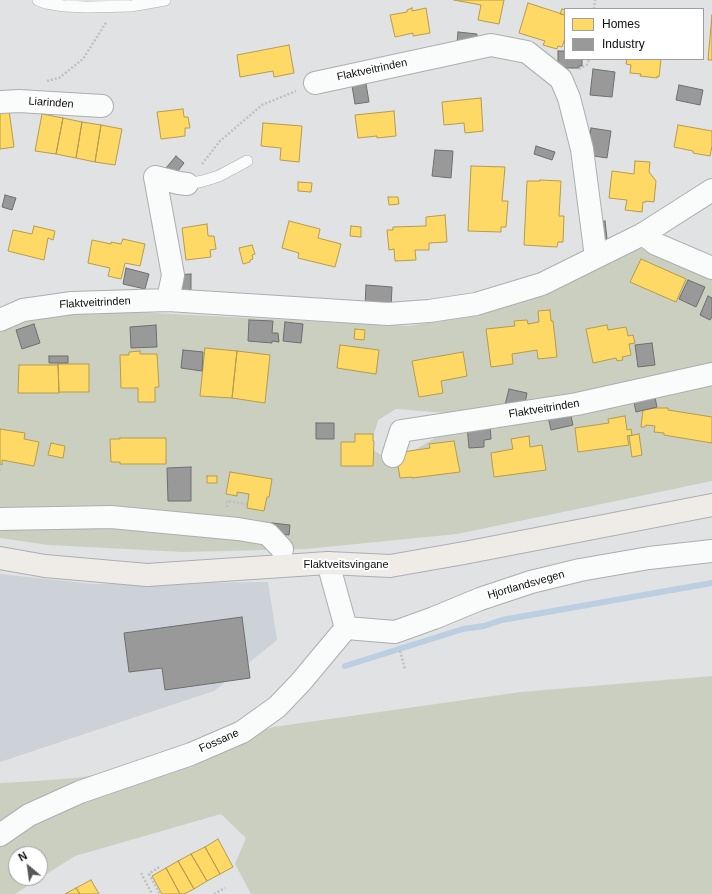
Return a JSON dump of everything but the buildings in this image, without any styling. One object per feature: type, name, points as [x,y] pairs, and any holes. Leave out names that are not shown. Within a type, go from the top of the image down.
[{"type":"main road","name":"Flaktveitsvingane","points":[[0,558],[45,566],[147,575],[328,563],[390,566],[712,505]]},
{"type":"street","name":"Flaktveitrinden","points":[[314,83],[491,45],[527,52],[561,79],[569,98],[582,150],[596,257]]},
{"type":"street","name":"Liarinden","points":[[0,102],[19,101],[102,106]]},
{"type":"street","points":[[168,300],[173,275],[155,177],[179,184],[187,184]]},
{"type":"street","name":"Flaktveitrinden","points":[[0,320],[23,310],[72,303],[168,300],[388,314],[429,311],[476,304],[542,284],[644,234],[712,190]]},
{"type":"street","points":[[644,234],[656,244],[712,268]]},
{"type":"street","name":"Flaktveitrinden","points":[[393,456],[401,431],[578,404],[712,374]]},
{"type":"street","points":[[0,519],[111,517],[238,529],[268,534],[282,549]]},
{"type":"street","name":"Hjortlandsvegen","points":[[346,628],[395,632],[480,599],[531,582],[580,570],[649,558],[712,551]]},
{"type":"street","points":[[328,563],[346,628]]},
{"type":"street","name":"Fossane","points":[[0,835],[29,815],[80,792],[191,754],[242,732],[277,707],[300,683],[346,628]]},
{"type":"lane","points":[[38,0],[64,6],[86,7],[131,6],[165,0]]},
{"type":"lane","points":[[187,184],[203,182],[220,176],[247,161]]},
{"type":"path","points":[[45,81],[60,78],[82,59],[116,6]]},
{"type":"path","points":[[187,184],[220,141],[262,105],[314,83]]},
{"type":"path","points":[[0,470],[3,467]]},
{"type":"path","points":[[159,867],[149,874],[160,894]]},
{"type":"path","points":[[142,874],[152,894]]},
{"type":"path","points":[[214,894],[225,888]]},
{"type":"shaded area","points":[[0,574],[93,584],[268,582],[277,640],[214,691],[0,762]]},
{"type":"green space","points":[[640,248],[712,278],[712,369],[472,415],[396,409],[378,420],[370,448],[393,463],[450,429],[712,381],[712,481],[457,534],[306,549],[183,552],[49,545],[0,538],[0,330],[21,322],[51,314],[133,312],[408,326],[471,316],[545,291]]},
{"type":"green space","points":[[712,676],[712,894],[251,894],[235,864],[246,838],[221,814],[75,856],[48,873],[48,846],[8,846],[8,886],[28,886],[15,894],[0,894],[0,783],[76,778],[171,763],[273,727],[521,692]]},
{"type":"waterway","points":[[345,666],[463,629],[484,626],[502,620],[712,583]]}]
